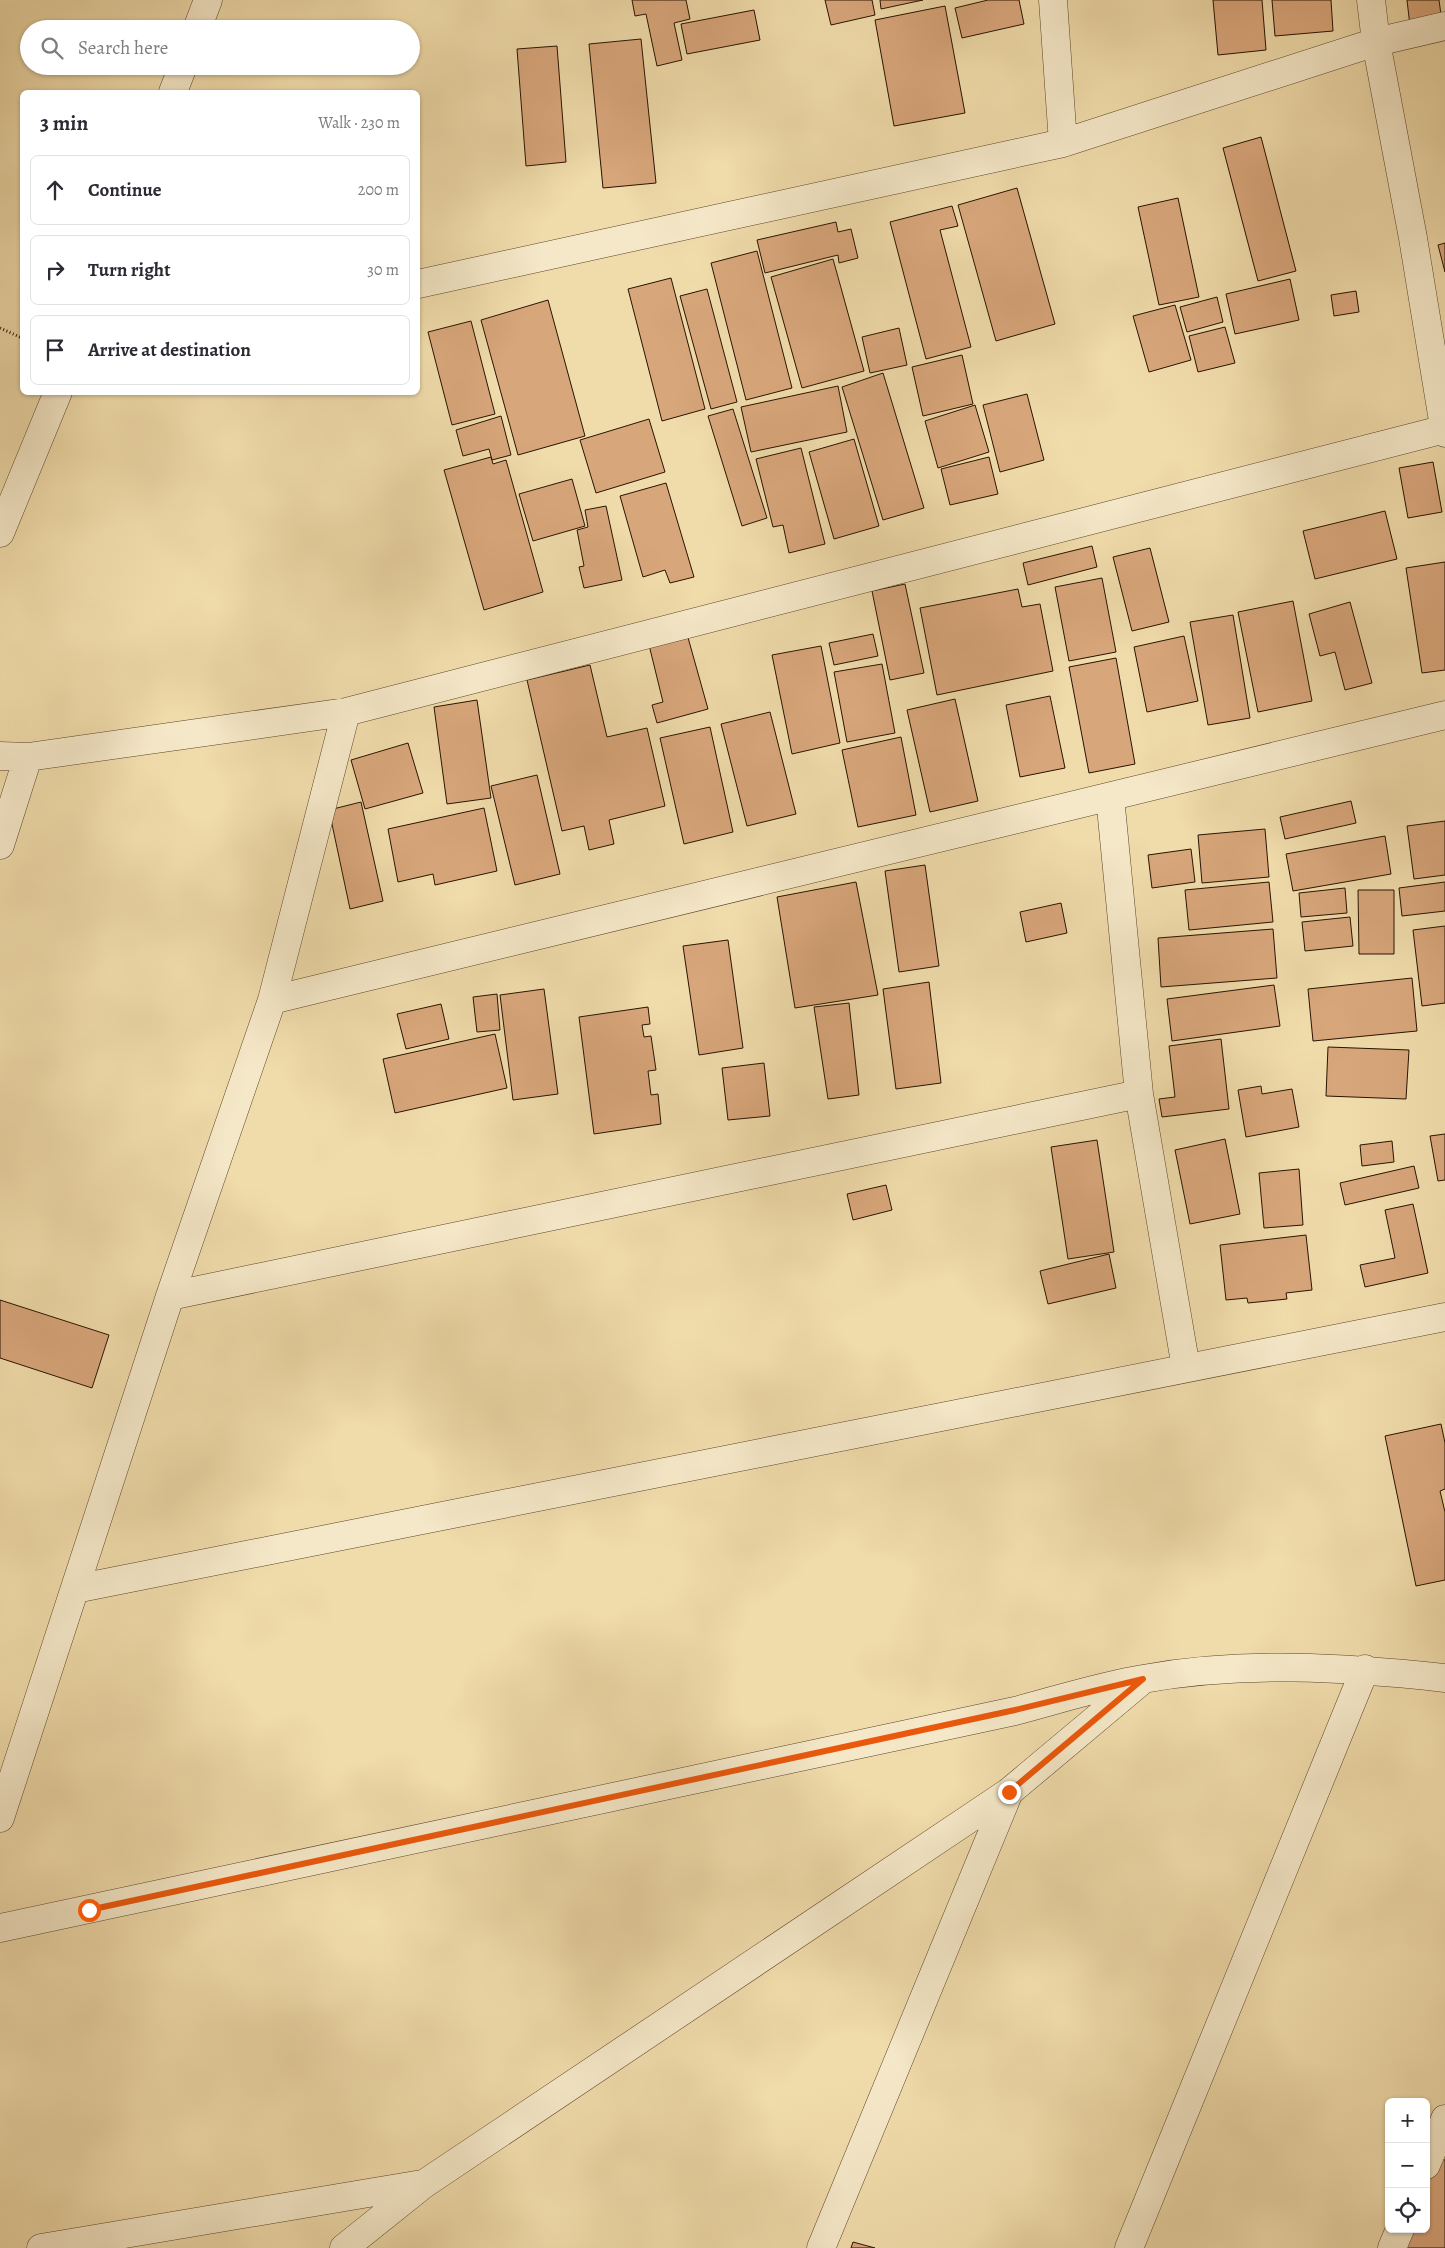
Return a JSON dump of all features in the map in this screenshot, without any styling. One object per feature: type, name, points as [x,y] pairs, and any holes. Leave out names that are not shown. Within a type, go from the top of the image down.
[{"type":"street","points":[[200,20],[208,0]]},
{"type":"street","points":[[1053,0],[1063,142]]},
{"type":"street","points":[[0,756],[28,757],[346,712],[1445,431],[1413,238],[1376,42],[1371,0]]},
{"type":"street","points":[[420,284],[1063,142],[1376,42],[1445,26]]},
{"type":"street","points":[[174,90],[180,75]]},
{"type":"street","points":[[0,533],[57,395]]},
{"type":"street","points":[[0,1818],[170,1296],[272,1000],[346,712]]},
{"type":"street","points":[[272,1000],[1110,798],[1445,715]]},
{"type":"street","points":[[0,845],[28,757]]},
{"type":"street","points":[[1110,798],[1139,1094],[1186,1368]]},
{"type":"street","points":[[170,1296],[1139,1094]]},
{"type":"street","points":[[75,1589],[1445,1318]]},
{"type":"street","points":[[0,1928],[1005,1713],[1143,1679],[1236,1668],[1365,1669],[1445,1678]]},
{"type":"street","points":[[1129,2248],[1365,1669]]},
{"type":"street","points":[[344,2248],[424,2184],[1009,1792],[1143,1679]]},
{"type":"street","points":[[822,2248],[1009,1792]]},
{"type":"street","points":[[1430,2155],[1445,2119]]},
{"type":"street","points":[[41,2248],[424,2184]]},
{"type":"street","points":[[1392,2248],[1398,2233]]},
{"type":"path","points":[[0,328],[20,337]]},
{"type":"building","points":[[632,0],[686,0],[690,19],[674,23],[682,60],[657,66],[646,14],[635,16]]},
{"type":"building","points":[[825,0],[872,0],[875,15],[831,25]]},
{"type":"building","points":[[880,0],[923,0],[881,9]]},
{"type":"building","points":[[988,0],[1019,0],[1024,24],[962,38],[955,8]]},
{"type":"building","points":[[1213,0],[1262,0],[1266,50],[1218,55]]},
{"type":"building","points":[[1272,0],[1331,0],[1333,31],[1275,36]]},
{"type":"building","points":[[1407,0],[1439,0],[1442,22],[1410,26]]},
{"type":"building","points":[[945,6],[965,113],[894,126],[875,20]]},
{"type":"building","points":[[754,10],[760,40],[687,54],[681,24]]},
{"type":"building","points":[[641,39],[656,183],[603,188],[589,44]]},
{"type":"building","points":[[557,46],[566,162],[526,166],[517,49]]},
{"type":"building","points":[[1261,137],[1296,271],[1258,281],[1223,148]]},
{"type":"building","points":[[1017,188],[1055,324],[996,341],[958,205]]},
{"type":"building","points":[[1178,198],[1199,297],[1159,305],[1138,207]]},
{"type":"building","points":[[952,206],[958,226],[940,230],[971,347],[926,359],[890,222]]},
{"type":"building","points":[[836,222],[838,232],[851,229],[858,258],[839,263],[838,255],[765,273],[757,240]]},
{"type":"building","points":[[1445,243],[1445,272],[1438,245]]},
{"type":"building","points":[[757,251],[792,388],[746,400],[711,263]]},
{"type":"building","points":[[833,259],[864,371],[802,388],[771,277]]},
{"type":"building","points":[[671,278],[705,409],[662,421],[628,289]]},
{"type":"building","points":[[1290,279],[1299,320],[1235,334],[1226,294]]},
{"type":"building","points":[[707,289],[737,402],[711,409],[680,296]]},
{"type":"building","points":[[1356,291],[1359,312],[1334,316],[1331,295]]},
{"type":"building","points":[[1217,297],[1223,322],[1187,332],[1180,307]]},
{"type":"building","points":[[548,300],[585,436],[518,455],[481,320]]},
{"type":"building","points":[[1175,305],[1191,360],[1149,372],[1133,316]]},
{"type":"building","points":[[471,321],[495,414],[452,425],[428,332]]},
{"type":"building","points":[[1225,327],[1235,363],[1198,372],[1189,336]]},
{"type":"building","points":[[899,328],[907,365],[870,373],[862,337]]},
{"type":"building","points":[[962,355],[973,404],[923,416],[912,367]]},
{"type":"building","points":[[883,373],[924,508],[883,520],[842,387]]},
{"type":"building","points":[[838,386],[847,432],[751,452],[741,407]]},
{"type":"building","points":[[1027,394],[1044,460],[1000,472],[983,405]]},
{"type":"building","points":[[975,405],[989,452],[938,468],[925,421]]},
{"type":"building","points":[[733,409],[767,518],[742,526],[708,416]]},
{"type":"building","points":[[501,416],[511,455],[492,460],[489,449],[463,456],[456,430]]},
{"type":"building","points":[[649,419],[665,472],[596,493],[580,440]]},
{"type":"building","points":[[854,439],[879,526],[834,539],[809,452]]},
{"type":"building","points":[[801,448],[825,544],[789,553],[783,525],[773,527],[756,459]]},
{"type":"building","points":[[491,457],[493,464],[506,460],[543,592],[484,610],[444,470]]},
{"type":"building","points":[[989,457],[998,494],[950,505],[941,469]]},
{"type":"building","points":[[1433,462],[1442,512],[1408,518],[1399,468]]},
{"type":"building","points":[[572,479],[585,526],[533,541],[519,494]]},
{"type":"building","points":[[666,483],[694,577],[670,583],[665,570],[643,577],[620,496]]},
{"type":"building","points":[[606,506],[622,580],[584,588],[579,567],[584,566],[577,530],[588,527],[585,510]]},
{"type":"building","points":[[1385,511],[1397,559],[1315,579],[1303,531]]},
{"type":"building","points":[[1092,546],[1097,567],[1028,585],[1023,563]]},
{"type":"building","points":[[1150,548],[1169,622],[1132,631],[1113,557]]},
{"type":"building","points":[[1445,562],[1445,670],[1422,673],[1406,568]]},
{"type":"building","points":[[1102,578],[1116,652],[1069,661],[1055,587]]},
{"type":"building","points":[[905,584],[924,673],[890,680],[872,591]]},
{"type":"building","points":[[1018,589],[1022,607],[1040,604],[1053,671],[937,695],[920,608]]},
{"type":"building","points":[[1293,601],[1312,701],[1258,712],[1238,612]]},
{"type":"building","points":[[1350,602],[1372,683],[1345,690],[1335,652],[1320,656],[1309,614]]},
{"type":"building","points":[[1233,615],[1250,718],[1208,725],[1190,622]]},
{"type":"building","points":[[687,634],[708,709],[657,723],[652,705],[663,702],[649,645]]},
{"type":"building","points":[[873,634],[878,656],[834,665],[829,643]]},
{"type":"building","points":[[1184,636],[1198,701],[1147,712],[1134,647]]},
{"type":"building","points":[[821,646],[840,743],[792,754],[772,655]]},
{"type":"building","points":[[1116,658],[1135,764],[1089,773],[1069,667]]},
{"type":"building","points":[[882,664],[895,733],[847,742],[834,672]]},
{"type":"building","points":[[590,665],[607,737],[647,728],[665,806],[609,820],[614,844],[589,850],[584,826],[562,831],[527,680]]},
{"type":"building","points":[[1050,696],[1065,768],[1020,777],[1006,705]]},
{"type":"building","points":[[955,699],[978,801],[930,812],[907,710]]},
{"type":"building","points":[[477,700],[491,798],[447,804],[434,707]]},
{"type":"building","points":[[770,712],[796,814],[747,826],[721,724]]},
{"type":"building","points":[[710,727],[733,832],[684,844],[660,738]]},
{"type":"building","points":[[901,737],[916,815],[858,827],[842,750]]},
{"type":"building","points":[[408,743],[423,793],[365,809],[351,760]]},
{"type":"building","points":[[537,775],[560,874],[515,885],[491,786]]},
{"type":"building","points":[[1351,801],[1356,823],[1285,839],[1280,817]]},
{"type":"building","points":[[361,802],[383,901],[350,909],[329,810]]},
{"type":"building","points":[[484,808],[497,871],[435,885],[433,874],[398,882],[388,829]]},
{"type":"building","points":[[1445,821],[1445,875],[1414,879],[1407,826]]},
{"type":"building","points":[[1265,829],[1269,877],[1202,883],[1198,835]]},
{"type":"building","points":[[1385,836],[1391,874],[1293,891],[1286,854]]},
{"type":"building","points":[[1191,849],[1195,882],[1152,888],[1148,855]]},
{"type":"building","points":[[925,865],[939,966],[899,972],[885,871]]},
{"type":"building","points":[[856,882],[878,995],[795,1008],[777,897]]},
{"type":"building","points":[[1269,882],[1273,922],[1189,930],[1185,890]]},
{"type":"building","points":[[1445,882],[1445,911],[1402,916],[1399,888]]},
{"type":"building","points":[[1345,888],[1347,913],[1301,917],[1299,893]]},
{"type":"building","points":[[1358,890],[1394,890],[1394,954],[1359,954]]},
{"type":"building","points":[[1061,903],[1067,933],[1026,942],[1020,912]]},
{"type":"building","points":[[1350,917],[1353,946],[1305,951],[1302,922]]},
{"type":"building","points":[[1445,926],[1445,1003],[1422,1006],[1413,930]]},
{"type":"building","points":[[1273,929],[1277,978],[1161,987],[1158,938]]},
{"type":"building","points":[[728,940],[743,1048],[699,1055],[683,946]]},
{"type":"building","points":[[1412,978],[1417,1031],[1313,1041],[1308,989]]},
{"type":"building","points":[[929,982],[941,1083],[896,1089],[883,989]]},
{"type":"building","points":[[1274,985],[1280,1026],[1172,1041],[1167,999]]},
{"type":"building","points":[[544,989],[558,1094],[513,1100],[500,995]]},
{"type":"building","points":[[497,994],[500,1030],[477,1032],[473,997]]},
{"type":"building","points":[[849,1003],[859,1095],[828,1099],[814,1007]]},
{"type":"building","points":[[441,1004],[449,1039],[406,1049],[397,1014]]},
{"type":"building","points":[[648,1007],[650,1024],[642,1025],[644,1037],[651,1036],[656,1070],[648,1071],[651,1095],[658,1094],[661,1124],[594,1134],[579,1017]]},
{"type":"building","points":[[495,1034],[507,1088],[395,1113],[383,1059]]},
{"type":"building","points":[[1221,1039],[1229,1109],[1162,1117],[1159,1099],[1175,1097],[1169,1046]]},
{"type":"building","points":[[1328,1047],[1409,1050],[1406,1099],[1326,1096]]},
{"type":"building","points":[[764,1063],[770,1116],[728,1120],[722,1068]]},
{"type":"building","points":[[1261,1086],[1262,1094],[1292,1089],[1299,1127],[1246,1137],[1238,1090]]},
{"type":"building","points":[[1445,1134],[1445,1180],[1438,1181],[1430,1136]]},
{"type":"building","points":[[1225,1139],[1240,1214],[1190,1224],[1175,1150]]},
{"type":"building","points":[[1097,1140],[1114,1252],[1068,1259],[1051,1147]]},
{"type":"building","points":[[1392,1141],[1394,1162],[1362,1166],[1360,1145]]},
{"type":"building","points":[[1414,1166],[1419,1188],[1345,1205],[1340,1183]]},
{"type":"building","points":[[1299,1169],[1303,1225],[1264,1228],[1259,1173]]},
{"type":"building","points":[[886,1185],[892,1210],[853,1220],[847,1194]]},
{"type":"building","points":[[1413,1204],[1428,1273],[1365,1287],[1360,1265],[1395,1258],[1385,1210]]},
{"type":"building","points":[[1306,1235],[1312,1290],[1286,1293],[1287,1299],[1248,1303],[1247,1298],[1226,1300],[1220,1245]]},
{"type":"building","points":[[1109,1254],[1116,1288],[1048,1304],[1040,1271]]},
{"type":"building","points":[[0,1300],[109,1335],[92,1388],[0,1358]]},
{"type":"building","points":[[1441,1424],[1445,1443],[1445,1489],[1440,1491],[1445,1512],[1445,1580],[1416,1586],[1385,1436]]},
{"type":"building","points":[[1436,2156],[1445,2160],[1445,2248],[1401,2248],[1407,2233],[1430,2233],[1430,2172]]},
{"type":"building","points":[[853,2242],[875,2248],[851,2248]]},
{"type":"route","points":[[89,1910],[488,1822],[1015,1710],[1143,1679],[1009,1792]]}]
